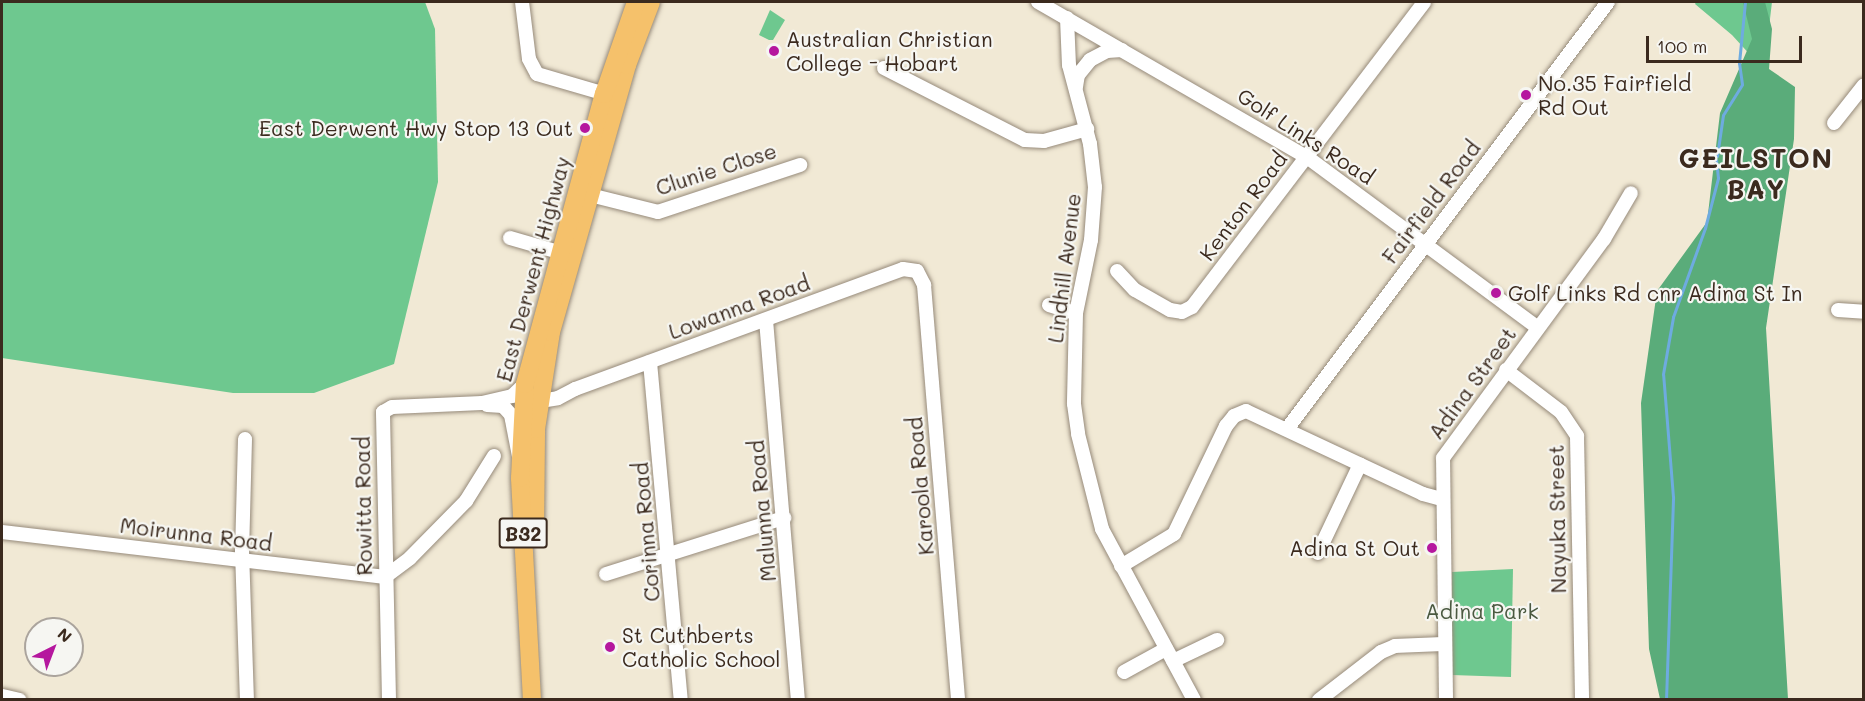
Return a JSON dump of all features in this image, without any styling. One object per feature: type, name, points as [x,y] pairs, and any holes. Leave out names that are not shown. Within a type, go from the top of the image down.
[{"type":"main road","name":"East Derwent Highway","points":[[532,699],[520,460],[531,395],[565,254],[636,2]]},
{"type":"main road","name":"East Derwent Highway","points":[[610,96],[651,2]]},
{"type":"main road","name":"East Derwent Highway","points":[[531,395],[543,699]]},
{"type":"street","points":[[522,2],[531,67],[545,78],[610,96]]},
{"type":"street","name":"Golf Links Road","points":[[1038,2],[1307,157],[1538,328]]},
{"type":"street","name":"Kenton Road","points":[[1117,272],[1135,290],[1170,310],[1182,312],[1192,307],[1424,2]]},
{"type":"street","name":"Fairfield Road","points":[[1287,429],[1608,2]]},
{"type":"street","name":"Lindhill Avenue","points":[[1067,18],[1069,65],[1094,164],[1094,214],[1076,313],[1074,404],[1078,434],[1098,518],[1120,566],[1194,699]]},
{"type":"street","points":[[1075,91],[1078,75],[1090,60],[1107,51],[1122,50]]},
{"type":"street","points":[[884,68],[1025,140],[1044,141],[1087,129]]},
{"type":"street","points":[[1834,123],[1863,86]]},
{"type":"street","name":"Clunie Close","points":[[582,193],[658,212],[800,165]]},
{"type":"street","name":"Adina Street","points":[[1446,699],[1442,644],[1441,467],[1446,452],[1604,239],[1630,193]]},
{"type":"street","points":[[510,238],[565,254]]},
{"type":"street","name":"Lowanna Road","points":[[531,395],[574,388],[903,269],[917,271]]},
{"type":"street","name":"Karoola Road","points":[[917,271],[924,285],[958,699]]},
{"type":"street","points":[[1049,305],[1076,313]]},
{"type":"street","points":[[1838,310],[1863,312]]},
{"type":"street","name":"Malunna Road","points":[[766,320],[798,699]]},
{"type":"street","name":"Corinna Road","points":[[650,362],[681,699]]},
{"type":"street","name":"Nayuka Street","points":[[1506,370],[1561,412],[1577,436],[1582,699]]},
{"type":"street","name":"Rowitta Road","points":[[389,699],[383,412],[392,407],[482,402],[531,395]]},
{"type":"street","name":"Rowitta Road","points":[[482,402],[502,406],[511,415],[513,441],[520,460]]},
{"type":"street","points":[[1120,566],[1174,534],[1234,416],[1246,411],[1442,499]]},
{"type":"street","points":[[245,439],[243,561],[247,699]]},
{"type":"street","points":[[385,577],[410,558],[466,501],[494,456]]},
{"type":"street","points":[[1318,553],[1360,464]]},
{"type":"street","points":[[606,574],[784,518]]},
{"type":"street","name":"Moirunna Road","points":[[2,532],[385,577]]},
{"type":"street","points":[[1124,672],[1217,640]]},
{"type":"street","points":[[1319,699],[1388,648],[1442,644]]},
{"type":"street","points":[[2,696],[20,699]]},
{"type":"green space","points":[[2,2],[425,2],[435,29],[438,182],[394,364],[314,393],[233,393],[2,358]]},
{"type":"green space","points":[[1696,2],[1772,2],[1764,70],[1732,35],[1695,4]]},
{"type":"green space","points":[[1743,2],[1765,2],[1772,29],[1769,69],[1795,87],[1794,139],[1766,328],[1788,699],[1660,699],[1649,649],[1641,403],[1657,291],[1707,222],[1720,113],[1752,39]]},
{"type":"green space","points":[[770,10],[785,20],[773,40],[759,35]]},
{"type":"green space","name":"Adina Park","points":[[1513,569],[1511,677],[1452,675],[1452,572]]},
{"type":"waterway","points":[[1717,156],[1723,115],[1742,84],[1739,63],[1745,2]]},
{"type":"waterway","points":[[1666,700],[1673,497],[1663,374],[1673,317],[1705,228],[1718,178],[1716,160]]},
{"type":"place","name":"Australian Christian College - Hobart","points":[[774,51]]},
{"type":"place","name":"No.35 Fairfield Rd Out","points":[[1526,95]]},
{"type":"place","name":"East Derwent Hwy Stop 13 Out","points":[[585,128]]},
{"type":"place","name":"Golf Links Rd cnr Adina St In","points":[[1496,293]]},
{"type":"place","name":"Adina St Out","points":[[1432,548]]},
{"type":"place","name":"St Cuthberts Catholic School","points":[[610,647]]},
{"type":"district","name":"GEILSTON BAY","points":[[1756,172]]}]
